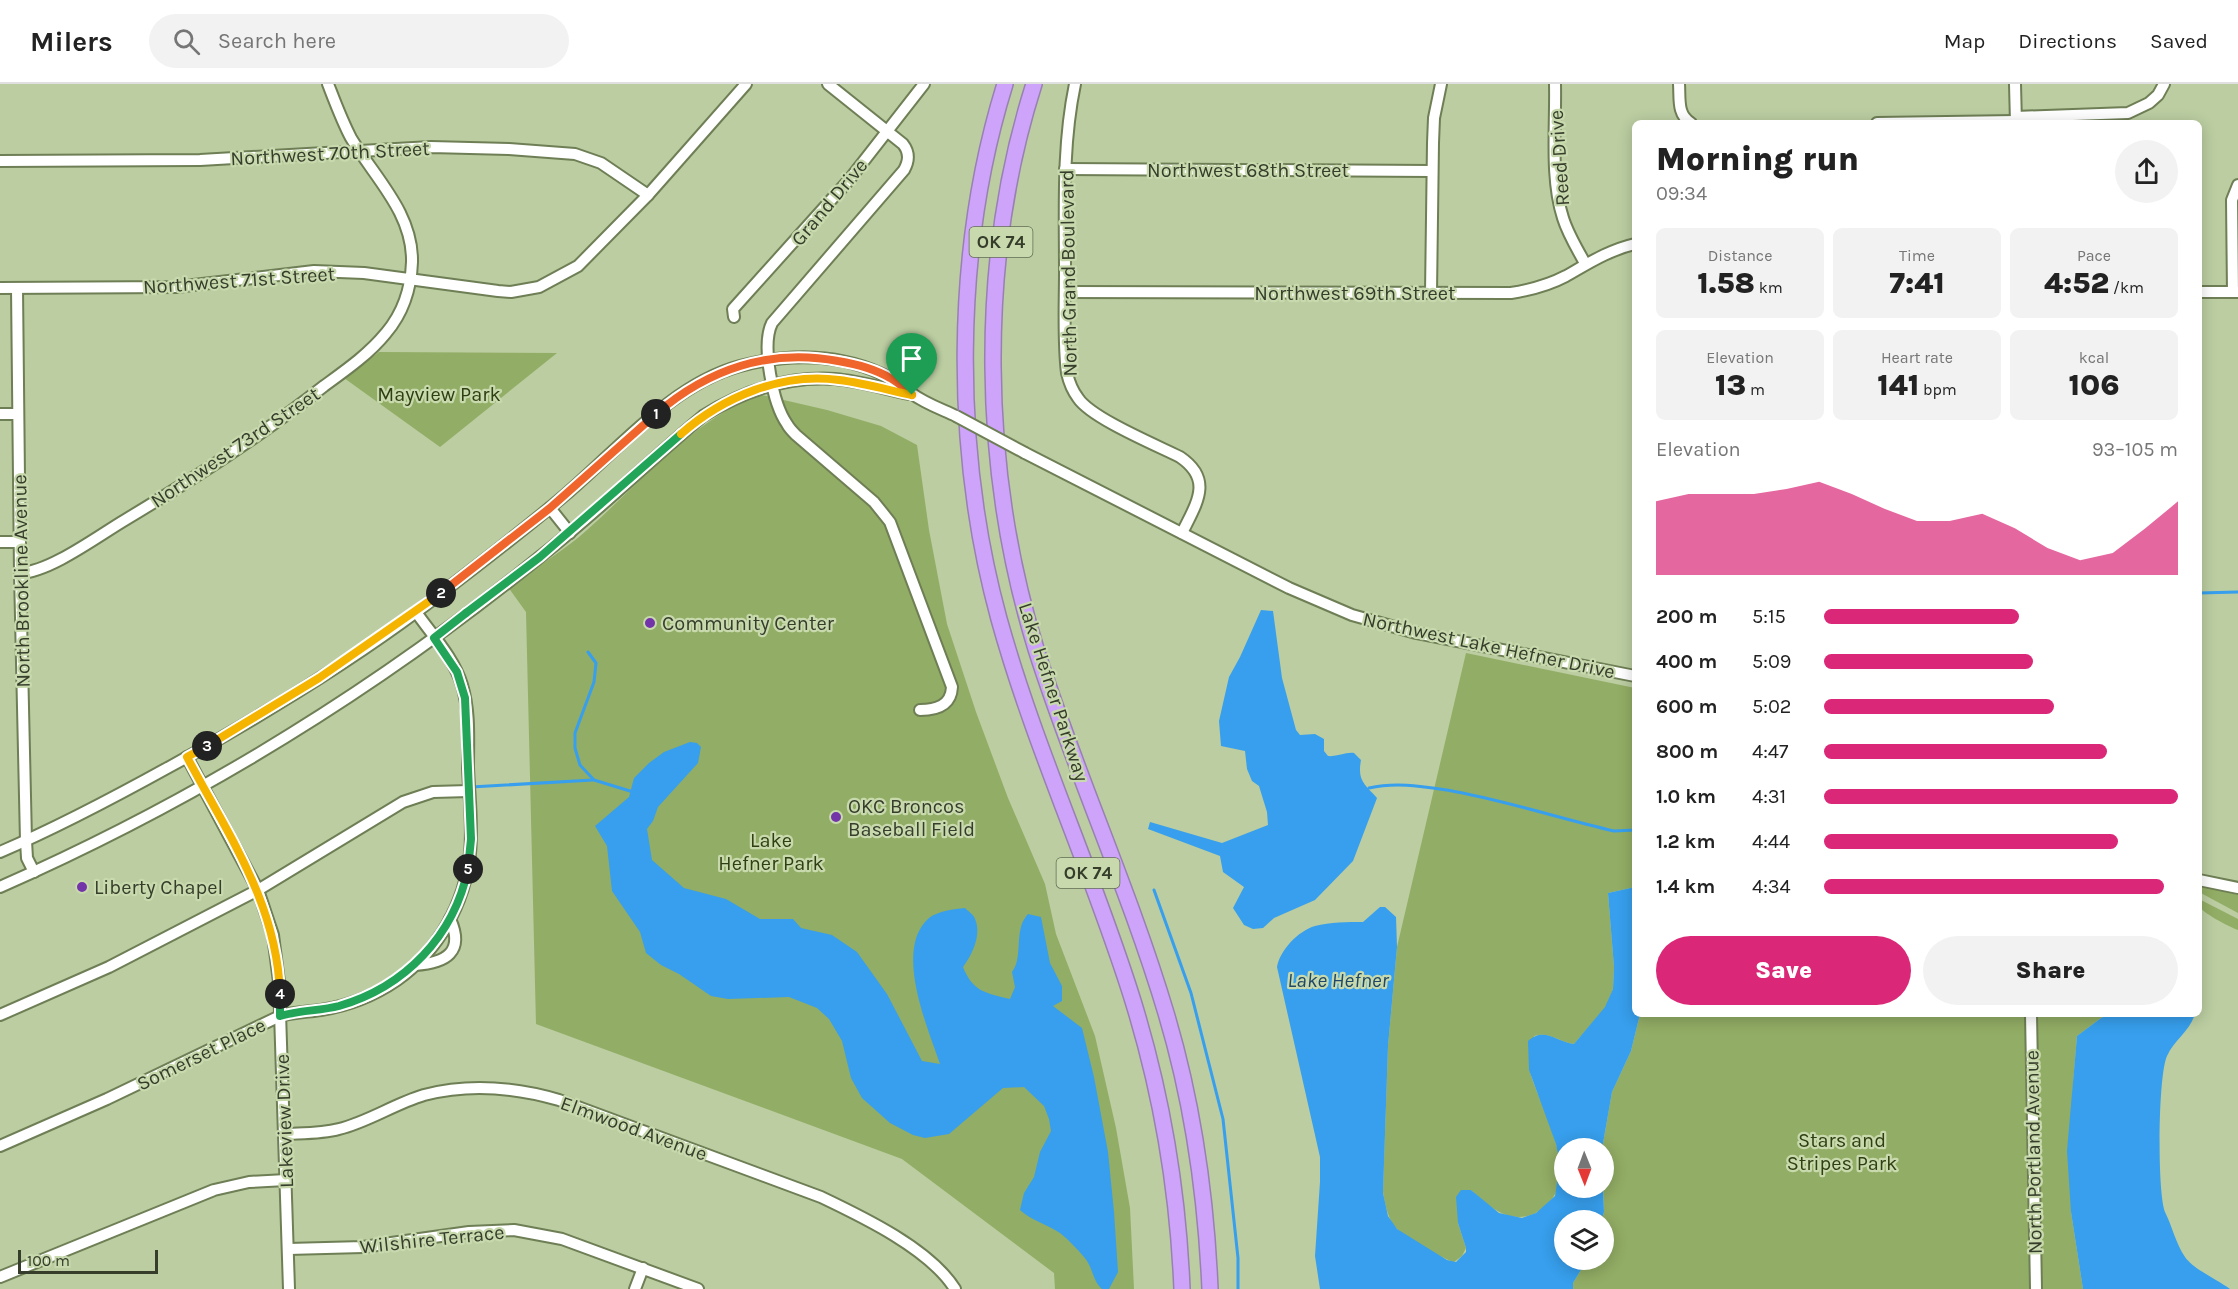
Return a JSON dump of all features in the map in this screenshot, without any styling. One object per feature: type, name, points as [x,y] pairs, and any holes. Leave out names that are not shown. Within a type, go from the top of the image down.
[{"type":"highway","name":"Lake Hefner Parkway","points":[[1005,84],[982,176],[970,260],[967,302],[966,380],[972,478],[977,517],[999,619],[1022,695],[1106,924],[1147,1048],[1170,1160],[1178,1216],[1182,1289]]},
{"type":"highway","name":"Lake Hefner Parkway","points":[[1034,84],[1009,186],[997,265],[993,347],[1003,497],[1016,570],[1036,648],[1145,949],[1176,1049],[1186,1088],[1201,1175],[1210,1289]]},
{"type":"street","name":"Northwest 73rd Street","points":[[20,573],[47,566],[97,537],[195,477],[297,408],[366,354],[387,333],[403,309],[410,279],[411,249],[404,220],[398,206],[350,136],[328,84]]},
{"type":"street","name":"Northwest 71st Street","points":[[0,288],[176,287],[314,271],[364,273],[511,292],[539,287],[578,266],[648,195],[746,84]]},
{"type":"street","points":[[828,84],[889,131],[907,148],[907,165],[772,323],[767,336],[768,360],[786,423],[796,435],[874,502],[890,522],[952,687],[950,697],[945,704],[936,709],[920,710]]},
{"type":"street","name":"Grand Drive","points":[[734,317],[733,309],[807,230],[889,131],[924,84]]},
{"type":"street","name":"North Grand Boulevard","points":[[1075,84],[1065,169],[1067,371],[1077,397],[1094,413],[1180,457],[1196,473],[1200,484],[1200,495],[1182,532]]},
{"type":"street","points":[[1431,293],[1434,118],[1441,84]]},
{"type":"street","name":"Reed Drive","points":[[1555,84],[1556,179],[1559,205],[1571,237],[1585,263]]},
{"type":"street","points":[[1679,84],[1680,107],[1686,120]]},
{"type":"street","points":[[2015,84],[2016,120],[2103,119],[2128,113],[2138,110],[2158,95],[2164,84]]},
{"type":"street","name":"Northwest 70th Street","points":[[0,161],[200,160],[431,147],[575,153],[602,163],[648,195]]},
{"type":"street","name":"Northwest 68th Street","points":[[1065,169],[1432,171]]},
{"type":"street","points":[[2202,292],[2236,292],[2232,200],[2238,185]]},
{"type":"street","name":"Northwest 69th Street","points":[[1065,292],[1487,294],[1522,291],[1549,283],[1585,263],[1632,245]]},
{"type":"street","name":"North Brookline Avenue","points":[[17,288],[26,841],[27,858],[34,872]]},
{"type":"street","points":[[0,852],[109,800],[303,688],[416,612],[550,508],[684,391],[723,371],[768,360],[801,356],[849,363],[890,378],[917,397]]},
{"type":"street","points":[[0,887],[34,872],[202,785],[323,713],[434,638],[570,532],[703,416],[722,404],[773,384],[804,379],[837,379],[917,397]]},
{"type":"street","name":"Northwest Lake Hefner Drive","points":[[917,397],[1308,597],[1360,618],[1416,633],[1632,675]]},
{"type":"street","points":[[0,414],[18,414]]},
{"type":"street","points":[[550,508],[570,532]]},
{"type":"street","points":[[0,542],[20,542]]},
{"type":"street","name":"Somerset Place","points":[[0,1146],[107,1099],[280,1016],[291,1012],[320,1010],[358,1000],[395,981],[436,941],[450,919],[461,894],[469,864],[471,839],[467,714],[464,690],[457,672],[416,612]]},
{"type":"street","name":"Lakeview Drive","points":[[187,757],[258,890],[268,918],[276,954],[289,1289]]},
{"type":"street","points":[[0,1015],[109,967],[258,890],[403,802],[433,792],[469,791]]},
{"type":"street","points":[[2202,881],[2238,888]]},
{"type":"street","points":[[415,964],[432,964],[441,961],[452,951],[456,937],[450,919]]},
{"type":"street","name":"North Portland Avenue","points":[[2031,1017],[2036,1289]]},
{"type":"street","name":"Elmwood Avenue","points":[[284,1134],[338,1130],[406,1101],[440,1091],[495,1088],[532,1093],[624,1124],[846,1208],[921,1254],[948,1278],[955,1289]]},
{"type":"street","points":[[0,1277],[214,1190],[249,1182],[286,1180]]},
{"type":"street","name":"Wilshire Terrace","points":[[288,1249],[363,1247],[469,1232],[514,1230],[562,1239],[698,1289]]},
{"type":"street","points":[[636,1289],[643,1268]]},
{"type":"green space","name":"Mayview Park","points":[[379,352],[557,353],[440,447],[344,378]]},
{"type":"green space","name":"Lake Hefner Park","points":[[758,394],[827,410],[881,426],[917,445],[929,530],[947,624],[1008,798],[1045,884],[1056,934],[1095,1036],[1116,1128],[1130,1208],[1134,1289],[1055,1289],[1054,1273],[902,1159],[536,1024],[526,612],[508,587],[579,537],[664,458],[709,422]]},
{"type":"green space","points":[[1466,653],[1632,687],[1632,888],[1608,893],[1614,967],[1613,989],[1606,1007],[1574,1044],[1544,1035],[1534,1036],[1530,1054],[1529,1068],[1554,1138],[1554,1195],[1539,1211],[1531,1215],[1513,1217],[1491,1207],[1471,1190],[1461,1190],[1458,1223],[1466,1248],[1462,1256],[1454,1262],[1421,1246],[1403,1234],[1393,1224],[1386,1209],[1383,1192],[1388,1046],[1397,947]]},
{"type":"green space","points":[[2202,886],[2238,895],[2238,913],[2202,894]]},
{"type":"green space","points":[[2202,901],[2238,919],[2238,930],[2217,920],[2203,910]]},
{"type":"green space","name":"Stars and Stripes Park","points":[[1639,1017],[2104,1017],[2077,1036],[2073,1084],[2071,1212],[2083,1289],[1573,1289],[1573,1283],[1581,1270],[1614,1270],[1614,1210],[1604,1210],[1604,1198],[1614,1198],[1614,1138],[1604,1138],[1612,1092],[1631,1051]]},
{"type":"water","points":[[1261,610],[1273,611],[1282,678],[1296,730],[1300,735],[1315,734],[1324,739],[1324,751],[1328,756],[1354,753],[1361,760],[1360,773],[1363,782],[1377,798],[1353,861],[1315,900],[1274,918],[1263,928],[1253,929],[1244,925],[1233,908],[1244,887],[1223,872],[1220,856],[1148,829],[1150,822],[1222,843],[1268,825],[1267,812],[1259,786],[1252,781],[1247,769],[1245,751],[1221,746],[1219,721],[1229,677]]},
{"type":"water","points":[[690,742],[697,743],[701,747],[698,763],[658,807],[647,829],[652,860],[684,888],[726,899],[760,919],[793,919],[801,928],[832,935],[857,952],[887,994],[922,1061],[940,1064],[916,989],[913,968],[914,949],[919,932],[929,918],[941,912],[965,908],[972,915],[977,925],[977,938],[973,951],[963,967],[976,987],[987,993],[1010,999],[1015,987],[1012,972],[1016,966],[1023,920],[1028,914],[1041,917],[1050,963],[1062,986],[1062,1001],[1053,1006],[1082,1028],[1108,1152],[1118,1272],[1109,1289],[1102,1289],[1094,1278],[1087,1261],[1067,1239],[1020,1210],[1024,1193],[1034,1177],[1040,1152],[1051,1131],[1044,1106],[1024,1087],[1003,1088],[949,1134],[925,1138],[913,1135],[890,1123],[862,1098],[851,1078],[842,1041],[829,1019],[817,1008],[789,997],[728,999],[711,996],[646,953],[640,932],[612,891],[607,846],[595,826],[629,797],[634,778],[649,763],[664,752]]},
{"type":"water","name":"Lake Hefner","points":[[1632,888],[1632,1017],[1639,1017],[1631,1051],[1612,1092],[1604,1138],[1554,1139],[1529,1070],[1528,1041],[1545,1035],[1574,1044],[1605,1007],[1613,989],[1614,967],[1608,893]]},
{"type":"water","name":"Lake Hefner","points":[[1380,907],[1385,907],[1396,917],[1397,947],[1388,1046],[1383,1193],[1388,1216],[1397,1229],[1447,1260],[1456,1262],[1466,1252],[1458,1223],[1456,1197],[1461,1190],[1471,1190],[1499,1213],[1522,1218],[1536,1213],[1554,1197],[1603,1198],[1604,1210],[1554,1210],[1554,1270],[1581,1270],[1573,1283],[1573,1289],[1320,1289],[1315,1256],[1320,1157],[1277,967],[1282,954],[1296,937],[1315,926],[1363,922]]},
{"type":"water","points":[[2194,1017],[2170,1050],[2164,1067],[2160,1134],[2162,1200],[2185,1257],[2200,1270],[2230,1289],[2083,1289],[2071,1212],[2067,1151],[2077,1036],[2101,1018]]},
{"type":"waterway","points":[[2202,593],[2238,592]]},
{"type":"waterway","points":[[588,652],[596,663],[594,682],[575,733],[575,748],[580,765],[594,780],[630,791]]},
{"type":"waterway","points":[[471,787],[593,780]]},
{"type":"waterway","points":[[1369,788],[1398,785],[1447,790],[1614,831],[1632,830]]},
{"type":"waterway","points":[[1154,890],[1191,993],[1223,1119],[1238,1258],[1238,1289]]},
{"type":"place","name":"Community Center","points":[[650,623]]},
{"type":"place","name":"OKC Broncos Baseball Field","points":[[836,817]]},
{"type":"place","name":"Liberty Chapel","points":[[82,887]]},
{"type":"route","points":[[783,357],[821,357],[868,368],[890,378],[912,395],[837,379],[804,379],[773,384],[722,404],[685,431],[540,557],[434,638],[462,683],[467,714],[471,839],[469,864],[461,894],[444,930],[436,941],[408,971],[395,981],[358,1000],[336,1007],[291,1012],[280,1016],[278,967],[273,934],[258,890],[187,757],[319,678],[416,612],[550,508],[669,402],[703,380],[740,366],[783,357]]}]
